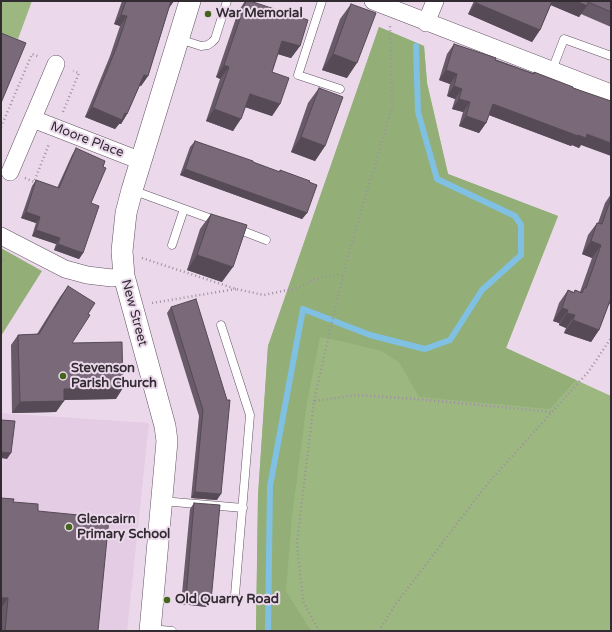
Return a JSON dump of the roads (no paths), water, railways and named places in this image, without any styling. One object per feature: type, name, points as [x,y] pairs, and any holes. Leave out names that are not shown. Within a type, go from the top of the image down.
[{"type":"street","name":"New Street","points":[[151,630],[167,453],[165,426],[124,276],[122,251],[126,213],[132,190],[190,1]]},
{"type":"street","points":[[372,1],[611,93]]},
{"type":"street","points":[[426,23],[435,1]]},
{"type":"street","name":"Moore Place","points":[[10,172],[56,64]]},
{"type":"street","name":"Moore Place","points":[[33,119],[141,161]]},
{"type":"street","points":[[1,236],[65,269],[87,275],[112,278],[124,276]]},
{"type":"lane","points":[[179,39],[201,46],[208,45],[212,42],[215,39],[227,1]]},
{"type":"lane","points":[[322,1],[298,75],[340,89]]},
{"type":"lane","points":[[552,70],[564,39],[611,56]]},
{"type":"lane","points":[[132,190],[266,240]]},
{"type":"lane","points":[[172,244],[184,209]]},
{"type":"lane","points":[[221,326],[250,415],[235,595]]},
{"type":"lane","points":[[162,501],[243,508]]},
{"type":"lane","points":[[151,630],[172,631]]},
{"type":"waterway","points":[[268,631],[270,486],[303,309],[370,335],[425,349],[450,340],[482,290],[521,255],[521,225],[515,216],[437,179],[418,112],[416,46]]},
{"type":"place","name":"War Memorial","points":[[208,14]]},
{"type":"place","name":"Stevenson Parish Church","points":[[63,376]]},
{"type":"place","name":"Glencairn Primary School","points":[[69,527]]},
{"type":"place","name":"Old Quarry Road","points":[[167,600]]}]
